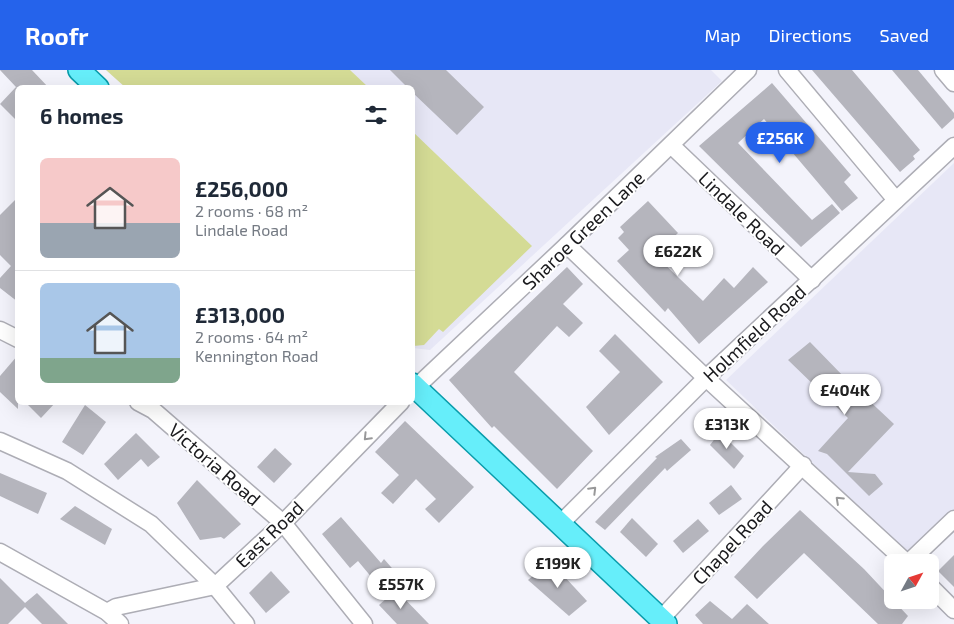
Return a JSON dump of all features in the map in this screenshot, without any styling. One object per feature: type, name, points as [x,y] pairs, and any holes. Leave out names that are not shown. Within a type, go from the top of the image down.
[{"type":"main road","points":[[79,70],[95,85]]},
{"type":"main road","points":[[415,388],[663,622]]},
{"type":"street","name":"Sharoe Green Lane","points":[[415,386],[568,245],[672,146],[748,70]]},
{"type":"street","points":[[788,70],[896,200]]},
{"type":"street","points":[[943,70],[954,83]]},
{"type":"street","name":"Lindale Road","points":[[672,146],[812,280]]},
{"type":"street","name":"Holmfield Road","points":[[559,525],[706,378],[954,146]]},
{"type":"street","points":[[568,245],[706,378],[899,554]]},
{"type":"street","points":[[0,330],[15,338]]},
{"type":"street","name":"Victoria Road","points":[[143,405],[152,410],[283,523],[364,624]]},
{"type":"street","name":"East Road","points":[[215,586],[283,523],[398,405]]},
{"type":"street","points":[[0,441],[67,471],[150,524],[215,586],[246,624]]},
{"type":"street","name":"Chapel Road","points":[[663,622],[803,466]]},
{"type":"street","points":[[916,554],[954,518]]},
{"type":"street","points":[[0,552],[107,612],[120,624]]},
{"type":"street","points":[[107,612],[116,607],[215,586]]},
{"type":"street","points":[[939,595],[954,610]]},
{"type":"shaded area","points":[[106,70],[711,70],[722,81],[430,350],[415,348],[415,85],[123,85]]},
{"type":"shaded area","points":[[954,163],[954,512],[910,554],[726,380]]},
{"type":"green space","points":[[106,70],[350,70],[366,85],[123,85]]},
{"type":"green space","points":[[415,134],[532,246],[443,332],[439,329],[424,345],[415,346]]},
{"type":"building","points":[[0,70],[32,70],[46,85],[15,85]]},
{"type":"building","points":[[390,70],[446,70],[484,107],[457,135],[415,95],[415,85],[405,85]]},
{"type":"building","points":[[812,70],[852,70],[920,150],[913,156],[915,159],[900,172]]},
{"type":"building","points":[[892,70],[918,70],[954,113],[954,118],[942,129]]},
{"type":"building","points":[[772,83],[851,175],[844,182],[858,198],[842,211],[764,119],[738,143],[812,220],[832,204],[840,213],[801,247],[699,146]]},
{"type":"building","points":[[15,88],[15,119],[0,104]]},
{"type":"building","points":[[15,200],[15,300],[0,288],[0,278],[11,266],[0,255],[0,215]]},
{"type":"building","points":[[648,201],[678,233],[655,255],[703,301],[724,278],[734,288],[753,267],[768,282],[699,344],[668,308],[665,312],[617,261],[629,250],[618,238],[624,232],[620,227]]},
{"type":"building","points":[[567,267],[583,284],[563,304],[583,323],[569,337],[557,326],[514,372],[593,451],[557,489],[494,426],[492,428],[449,380]]},
{"type":"building","points":[[615,334],[663,382],[609,435],[586,407],[620,372],[599,351]]},
{"type":"building","points":[[810,342],[894,424],[848,472],[875,474],[883,484],[869,496],[827,454],[818,451],[848,418],[788,360]]},
{"type":"building","points":[[15,358],[15,405],[18,405],[18,409],[0,392],[0,376]]},
{"type":"building","points":[[28,405],[53,405],[41,418]]},
{"type":"building","points":[[85,405],[106,422],[83,455],[62,442]]},
{"type":"building","points":[[405,421],[474,487],[439,523],[425,509],[436,499],[416,479],[393,504],[381,493],[399,475],[375,452]]},
{"type":"building","points":[[720,432],[744,456],[734,469],[710,445]]},
{"type":"building","points":[[136,433],[160,457],[148,467],[141,459],[118,480],[104,464]]},
{"type":"building","points":[[681,439],[691,450],[667,471],[665,468],[605,530],[595,522],[657,458],[655,457]]},
{"type":"building","points":[[275,448],[292,464],[274,483],[257,467]]},
{"type":"building","points":[[0,473],[47,493],[38,514],[0,496]]},
{"type":"building","points":[[197,480],[241,524],[224,539],[221,537],[200,540],[177,503]]},
{"type":"building","points":[[731,485],[742,499],[719,515],[709,503]]},
{"type":"building","points":[[75,506],[112,529],[105,545],[60,519]]},
{"type":"building","points":[[800,510],[864,569],[884,590],[884,609],[901,609],[908,616],[902,624],[878,624],[804,553],[757,599],[734,577]]},
{"type":"building","points":[[341,517],[381,563],[384,559],[398,575],[383,591],[358,561],[350,568],[322,534]]},
{"type":"building","points":[[632,518],[658,544],[646,557],[620,532]]},
{"type":"building","points":[[698,519],[709,531],[683,553],[673,541]]},
{"type":"building","points":[[954,555],[954,587],[939,572]]},
{"type":"building","points":[[550,561],[587,601],[569,616],[528,580]]},
{"type":"building","points":[[271,571],[290,592],[266,613],[249,593]]},
{"type":"building","points":[[0,578],[25,603],[37,593],[68,624],[42,624],[25,607],[8,624],[0,624]]},
{"type":"building","points":[[396,590],[429,624],[397,624],[379,605]]},
{"type":"building","points":[[710,601],[732,619],[747,604],[769,624],[703,624],[695,615]]}]
